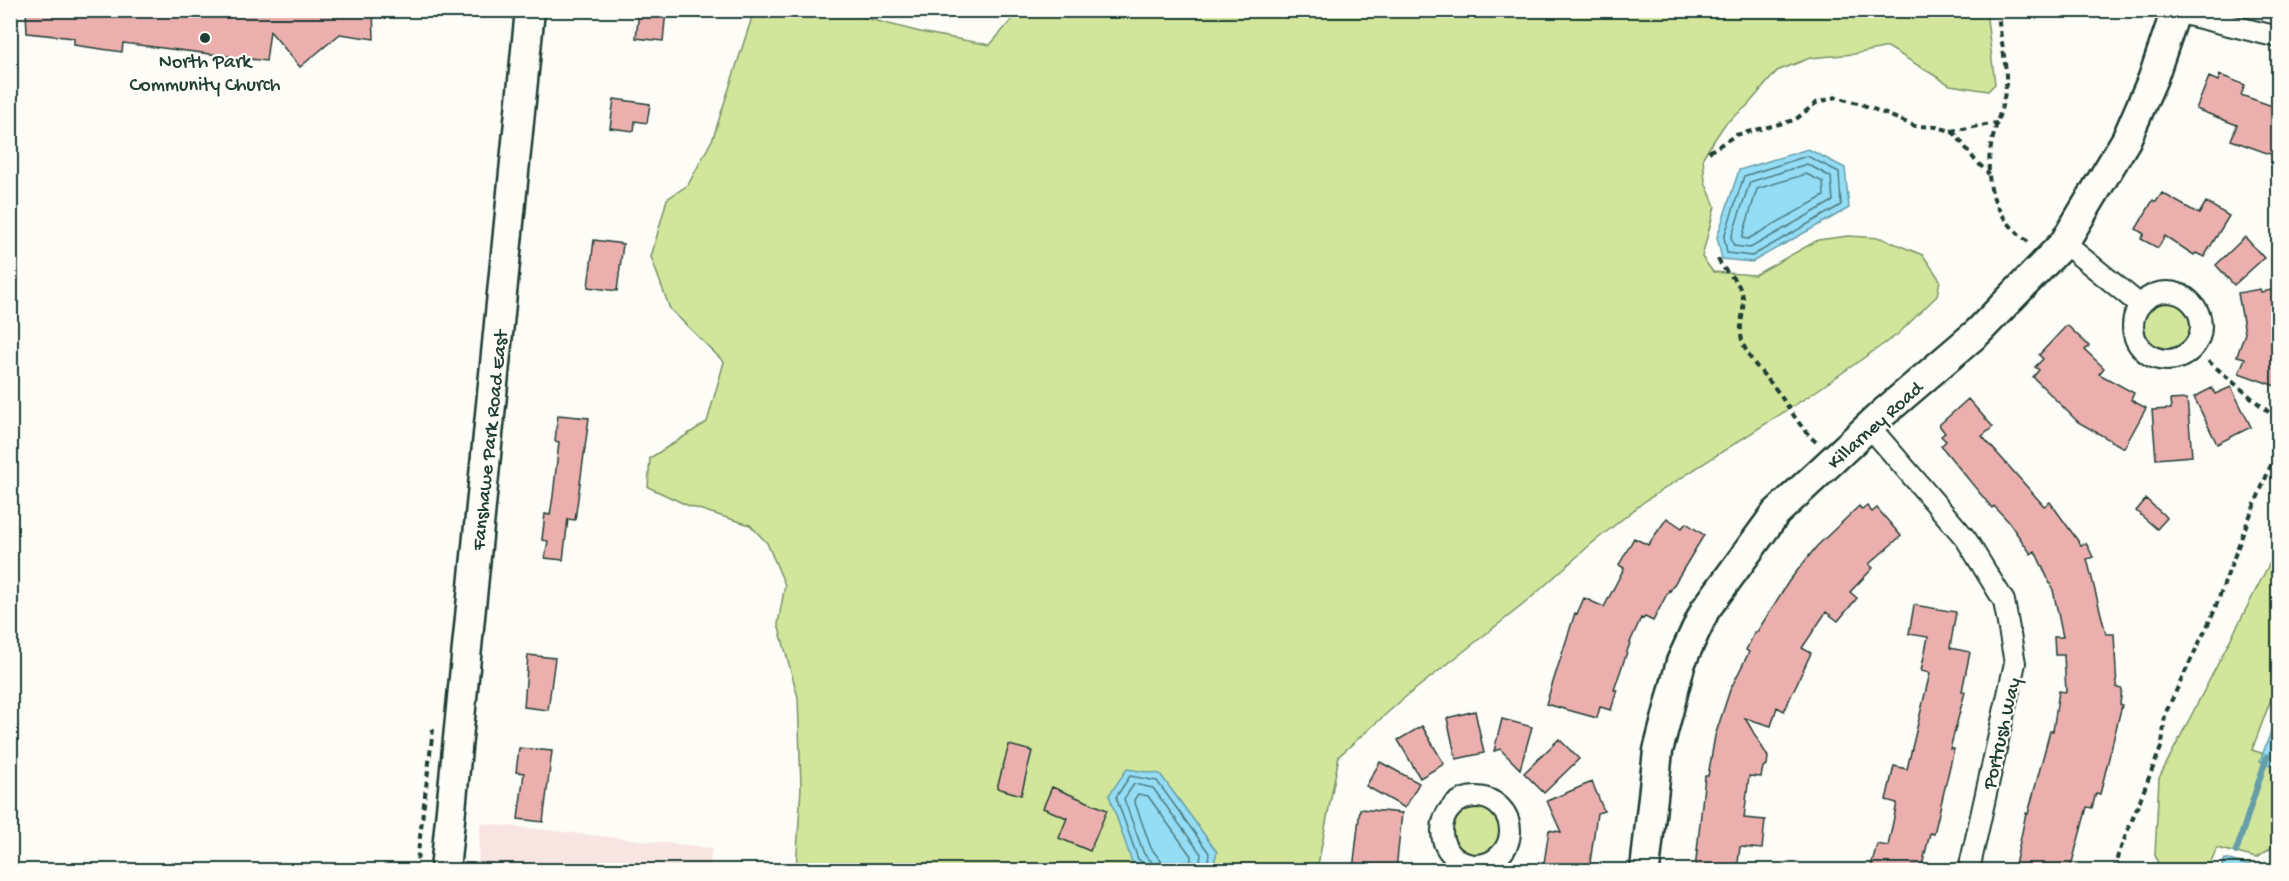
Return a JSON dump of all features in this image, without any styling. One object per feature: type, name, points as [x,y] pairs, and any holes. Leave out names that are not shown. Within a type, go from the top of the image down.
[{"type":"street","name":"Fanshawe Park Road East","points":[[445,870],[530,10]]},
{"type":"street","points":[[2176,11],[2278,36],[2278,51]]},
{"type":"street","name":"Killarney Road","points":[[1645,870],[1658,751],[1681,662],[1705,610],[1776,513],[1869,426],[1978,332],[2064,243],[2126,140],[2153,78],[2176,11]]},
{"type":"street","points":[[2064,243],[2140,305]]},
{"type":"street","name":"Portrush Way","points":[[1869,426],[1965,539],[2004,601],[2016,663],[1969,870]]},
{"type":"path","points":[[1998,10],[2006,83],[1997,123],[1988,184],[1998,209],[2017,233],[2032,244]]},
{"type":"path","points":[[1709,152],[1736,135],[1795,120],[1816,103],[1836,97],[1861,104],[1915,126],[1937,127],[1951,131],[1989,174]]},
{"type":"path","points":[[1951,131],[1997,123]]},
{"type":"path","points":[[1718,258],[1722,268],[1740,288],[1743,298],[1742,341],[1752,361],[1780,395],[1804,432],[1818,444]]},
{"type":"path","points":[[2208,361],[2278,420]]},
{"type":"path","points":[[2114,870],[2163,745],[2165,714],[2213,614],[2278,448]]},
{"type":"shaded area","points":[[480,823],[712,848],[709,870],[478,870]]},
{"type":"green space","points":[[1020,10],[1986,11],[1995,84],[1988,91],[1950,85],[1888,47],[1854,54],[1810,58],[1777,71],[1747,106],[1725,124],[1703,157],[1705,182],[1715,206],[1702,257],[1713,272],[1755,275],[1818,240],[1848,236],[1881,238],[1923,255],[1940,280],[1937,296],[1898,334],[1809,396],[1645,501],[1590,545],[1524,604],[1403,699],[1339,756],[1317,870],[796,870],[801,787],[798,697],[778,624],[785,585],[767,543],[750,525],[689,506],[648,487],[650,458],[707,422],[724,362],[670,309],[651,257],[667,199],[688,185],[713,138],[754,11],[850,11],[858,16],[920,32],[990,45]]},
{"type":"green space","points":[[2167,302],[2176,303],[2183,309],[2189,316],[2189,334],[2183,341],[2176,347],[2167,348],[2158,347],[2151,341],[2145,334],[2144,325],[2145,316],[2151,309],[2158,303]]},
{"type":"green space","points":[[2278,547],[2278,680],[2252,750],[2267,755],[2278,763],[2278,844],[2256,858],[2217,848],[2207,870],[2160,870],[2155,855],[2159,778]]},
{"type":"green space","points":[[1476,808],[1485,809],[1492,815],[1498,822],[1498,840],[1492,847],[1485,853],[1476,854],[1467,853],[1460,847],[1454,840],[1453,831],[1454,822],[1460,815],[1467,809]]},
{"type":"water","points":[[1808,149],[1845,168],[1849,208],[1752,262],[1722,259],[1717,237],[1739,170]]},
{"type":"water","points":[[2278,713],[2278,768],[2260,761]]},
{"type":"water","points":[[1127,769],[1160,774],[1217,852],[1212,870],[1145,870],[1133,865],[1109,795]]},
{"type":"water","points":[[2225,859],[2264,869],[2278,861],[2278,870],[2220,870]]},
{"type":"building","name":"North Park Community Church","points":[[26,10],[373,10],[374,39],[340,34],[300,67],[270,31],[266,61],[123,43],[122,52],[74,45],[74,38],[27,33]]},
{"type":"building","points":[[644,10],[666,10],[663,41],[636,38],[639,12],[644,13]]},
{"type":"building","points":[[2220,75],[2245,85],[2241,95],[2278,108],[2278,157],[2231,140],[2237,125],[2196,109],[2209,77],[2218,81]]},
{"type":"building","points":[[614,99],[650,104],[647,123],[635,121],[634,131],[610,128]]},
{"type":"building","points":[[2162,193],[2199,214],[2206,202],[2229,216],[2204,257],[2196,253],[2194,255],[2165,236],[2158,248],[2141,239],[2144,234],[2136,229],[2153,200],[2156,202]]},
{"type":"building","points":[[2245,237],[2264,258],[2234,285],[2216,265]]},
{"type":"building","points":[[594,240],[623,244],[617,291],[588,287]]},
{"type":"building","points":[[2260,289],[2261,292],[2278,289],[2278,387],[2239,373],[2245,358],[2237,356],[2245,333],[2238,293]]},
{"type":"building","points":[[2067,325],[2089,346],[2085,350],[2104,368],[2099,374],[2134,393],[2131,400],[2146,408],[2124,448],[2078,422],[2033,377],[2039,370],[2035,367],[2043,359],[2039,355]]},
{"type":"building","points":[[2231,387],[2251,427],[2217,444],[2194,397],[2212,388],[2215,394]]},
{"type":"building","points":[[1968,399],[1993,427],[1982,436],[2044,506],[2050,502],[2081,545],[2086,543],[2093,557],[2087,559],[2106,634],[2114,634],[2117,688],[2122,689],[2120,704],[2122,705],[2100,794],[2096,793],[2092,808],[2087,807],[2070,870],[2014,870],[2026,813],[2028,814],[2050,731],[2053,731],[2059,691],[2066,692],[2064,655],[2055,655],[2054,637],[2063,637],[2053,590],[2035,551],[2031,554],[2008,521],[1994,506],[1992,508],[1941,446],[1946,441],[1941,436],[1945,433],[1939,425]]},
{"type":"building","points":[[2187,399],[2192,456],[2156,459],[2152,410],[2171,409],[2170,400]]},
{"type":"building","points":[[558,415],[589,418],[575,520],[568,519],[563,560],[545,558],[548,541],[542,540],[545,514],[550,515],[553,496],[559,442],[555,441]]},
{"type":"building","points":[[2146,499],[2167,518],[2157,529],[2136,511]]},
{"type":"building","points":[[1859,506],[1862,510],[1867,506],[1872,512],[1877,508],[1901,536],[1869,564],[1873,568],[1850,592],[1857,598],[1838,621],[1826,612],[1802,648],[1811,653],[1784,711],[1777,707],[1771,726],[1745,718],[1768,757],[1761,777],[1749,776],[1744,818],[1765,820],[1762,849],[1740,847],[1737,870],[1695,870],[1705,776],[1708,776],[1715,736],[1730,690],[1749,652],[1746,650],[1755,632],[1789,581],[1817,546]]},
{"type":"building","points":[[1667,518],[1682,528],[1686,523],[1704,535],[1669,590],[1653,621],[1645,617],[1641,618],[1614,690],[1617,690],[1611,710],[1600,707],[1597,718],[1546,704],[1575,613],[1577,614],[1584,598],[1604,607],[1624,568],[1619,565],[1634,538],[1648,545]]},
{"type":"building","points":[[1914,605],[1956,612],[1950,648],[1970,652],[1962,691],[1965,692],[1950,749],[1954,749],[1934,834],[1930,833],[1921,870],[1870,870],[1877,844],[1888,846],[1897,803],[1886,800],[1894,766],[1907,769],[1930,673],[1921,671],[1928,637],[1909,634]]},
{"type":"building","points":[[528,655],[555,658],[548,710],[524,707]]},
{"type":"building","points":[[1475,711],[1484,753],[1456,759],[1447,718]]},
{"type":"building","points":[[1502,719],[1532,727],[1520,769],[1500,749],[1494,751]]},
{"type":"building","points":[[1422,726],[1444,764],[1420,778],[1398,740]]},
{"type":"building","points":[[1559,739],[1579,759],[1544,793],[1524,773]]},
{"type":"building","points":[[1009,745],[1032,751],[1021,795],[997,788]]},
{"type":"building","points":[[519,748],[552,751],[543,822],[518,819],[524,773],[516,772]]},
{"type":"building","points":[[1380,762],[1419,783],[1405,808],[1366,786]]},
{"type":"building","points":[[1592,782],[1604,811],[1597,813],[1589,870],[1543,870],[1549,830],[1561,832],[1547,801]]},
{"type":"building","points":[[1052,787],[1107,810],[1090,851],[1059,838],[1067,818],[1043,808]]},
{"type":"building","points":[[1360,809],[1402,813],[1396,870],[1353,870]]},
{"type":"waterway","points":[[2236,852],[2267,756]]},
{"type":"place","name":"North Park Community Church","points":[[205,38]]}]
